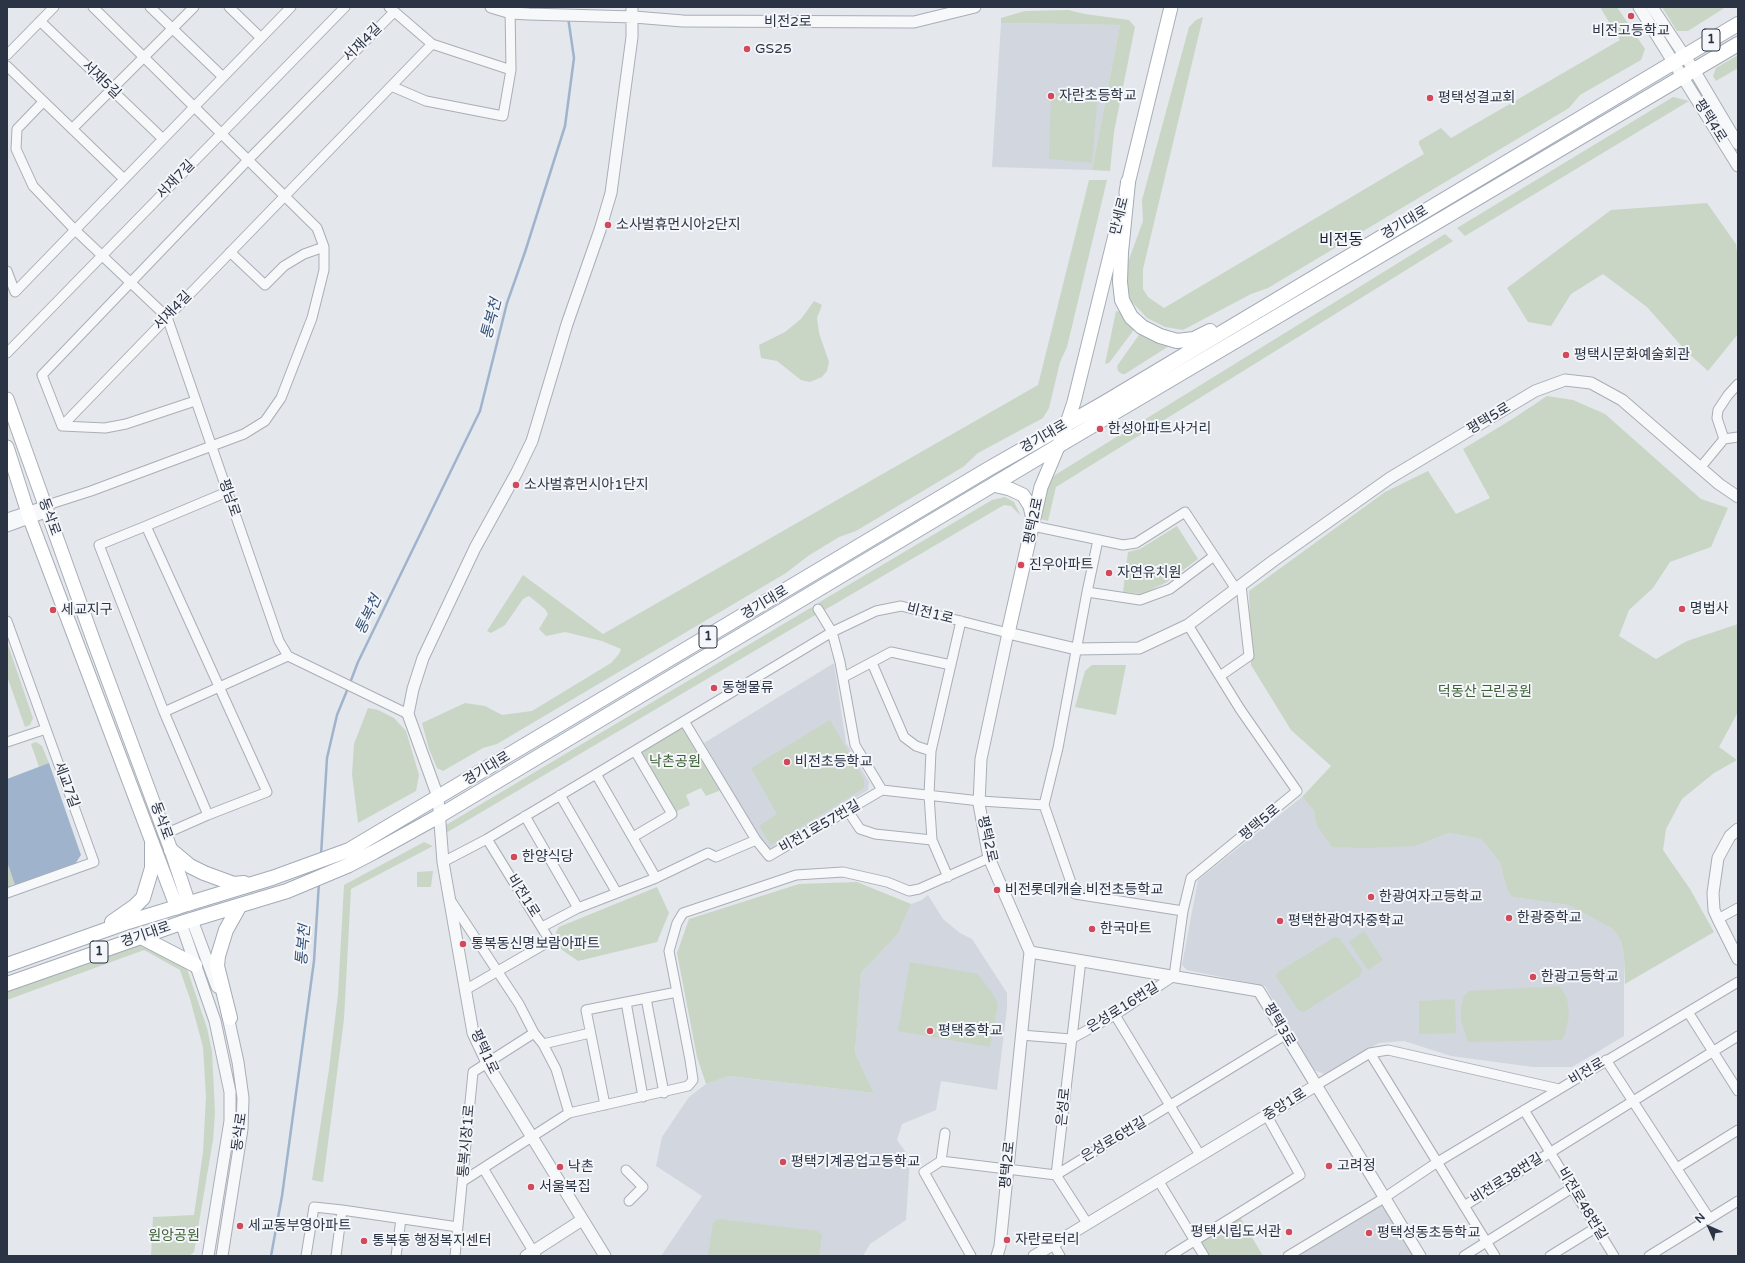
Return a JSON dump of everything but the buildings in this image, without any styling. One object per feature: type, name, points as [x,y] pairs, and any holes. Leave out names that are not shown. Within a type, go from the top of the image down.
[{"type":"main road","name":"만세로","points":[[1067,424],[1076,394],[1170,7]]},
{"type":"main road","name":"경기대로","points":[[7,965],[89,936],[285,873],[349,850],[1258,311],[1738,24]]},
{"type":"main road","name":"경기대로","points":[[7,984],[141,937],[287,891],[349,864],[439,816],[1058,446],[1738,44]]},
{"type":"main road","points":[[1128,182],[1121,252],[1120,282],[1122,300],[1132,317],[1142,327],[1160,336],[1177,340],[1194,339],[1244,313],[1258,311]]},
{"type":"main road","name":"동삭로","points":[[7,399],[94,642],[171,850],[183,906]]},
{"type":"main road","name":"평택2로","points":[[1008,633],[1041,487],[1067,424]]},
{"type":"main road","name":"동삭로","points":[[7,447],[29,514],[152,844],[183,906]]},
{"type":"main road","points":[[993,485],[1010,489],[1023,495],[1030,506],[1033,525]]},
{"type":"main road","points":[[89,936],[122,916],[143,898],[152,868],[152,844]]},
{"type":"main road","points":[[171,850],[190,866],[219,879],[234,884],[252,883]]},
{"type":"main road","points":[[230,1018],[218,966],[218,956],[226,930],[240,905]]},
{"type":"main road","points":[[183,906],[187,922]]},
{"type":"main road","points":[[141,937],[195,965]]},
{"type":"street","points":[[7,55],[54,7]]},
{"type":"street","points":[[7,518],[46,509],[244,434],[265,421],[281,398],[312,318],[324,270],[324,247],[317,228],[93,7]]},
{"type":"street","points":[[150,7],[223,77]]},
{"type":"street","points":[[72,129],[194,7]]},
{"type":"street","points":[[228,7],[261,38]]},
{"type":"street","points":[[7,271],[15,292],[74,229],[124,180],[291,7]]},
{"type":"street","name":"서재7길","points":[[7,353],[345,7]]},
{"type":"street","points":[[391,86],[426,101],[503,116],[511,70],[511,10],[491,7]]},
{"type":"street","name":"비전2로","points":[[511,10],[529,14],[598,16],[633,12],[684,21],[914,22],[975,7]]},
{"type":"street","points":[[1639,7],[1688,73]]},
{"type":"street","points":[[1652,7],[1679,59]]},
{"type":"street","points":[[391,9],[432,44],[511,70]]},
{"type":"street","name":"서재4길","points":[[391,9],[131,284],[42,375],[62,426],[284,195],[432,44]]},
{"type":"street","points":[[164,712],[288,656],[308,667],[408,714],[413,689],[423,658],[475,548],[517,472],[532,441],[567,324],[600,230],[611,192],[633,12]]},
{"type":"street","name":"서재5길","points":[[40,21],[163,139]]},
{"type":"street","points":[[7,66],[124,180]]},
{"type":"street","name":"평택4로","points":[[1688,73],[1738,144]]},
{"type":"street","name":"평택4로","points":[[1688,73],[1738,166]]},
{"type":"street","points":[[43,102],[17,129],[16,149],[33,186],[102,257],[167,318]]},
{"type":"street","points":[[230,252],[264,285],[284,266],[304,254],[324,247]]},
{"type":"street","name":"평남로","points":[[167,318],[279,641],[288,656]]},
{"type":"street","name":"평택5로","points":[[1008,633],[1076,650],[1139,648],[1188,625],[1390,478],[1535,391],[1565,380],[1591,383],[1622,400],[1700,468],[1738,497]]},
{"type":"street","points":[[1724,440],[1717,418],[1718,410],[1738,384]]},
{"type":"street","points":[[62,426],[105,428],[126,424],[196,400]]},
{"type":"street","points":[[1700,468],[1724,440],[1738,437]]},
{"type":"street","points":[[208,816],[164,712],[99,545],[227,492]]},
{"type":"street","points":[[1033,525],[1123,545],[1136,543],[1185,512],[1214,556],[1239,587],[1249,656],[1220,676]]},
{"type":"street","points":[[7,527],[29,514]]},
{"type":"street","points":[[146,526],[267,792],[174,830]]},
{"type":"street","points":[[1098,540],[1058,748],[1044,805],[1075,894],[1183,911]]},
{"type":"street","points":[[1087,592],[1140,600],[1170,589],[1214,556]]},
{"type":"street","name":"비전1로","points":[[498,972],[550,941],[487,839],[832,632],[876,611],[901,606],[1008,633]]},
{"type":"street","points":[[818,609],[832,632],[844,676],[855,745],[882,790],[980,801],[1044,805]]},
{"type":"street","name":"세교7길","points":[[7,621],[94,862],[7,893]]},
{"type":"street","points":[[948,877],[932,840],[929,795],[931,751],[961,621]]},
{"type":"street","name":"평택5로","points":[[1174,976],[1183,911],[1191,878],[1297,792],[1240,709],[1188,625]]},
{"type":"street","name":"평택2로","points":[[997,1256],[1000,1246],[1030,952],[989,858],[980,801],[981,759],[1008,633]]},
{"type":"street","points":[[844,676],[891,652],[951,665]]},
{"type":"street","points":[[872,663],[904,737],[916,746],[931,751]]},
{"type":"street","name":"평택1로","points":[[408,714],[438,797],[443,862],[473,1033],[487,1062],[605,1256]]},
{"type":"street","points":[[684,721],[756,840]]},
{"type":"street","points":[[7,742],[46,729]]},
{"type":"street","points":[[633,837],[672,814],[635,751]]},
{"type":"street","points":[[596,774],[656,878]]},
{"type":"street","name":"비전1로57번길","points":[[542,928],[578,908],[656,878],[708,853],[716,858],[756,840],[769,856],[848,812],[882,790]]},
{"type":"street","points":[[560,795],[617,893]]},
{"type":"street","points":[[848,812],[860,829],[875,834],[932,840]]},
{"type":"street","points":[[525,816],[578,908]]},
{"type":"street","points":[[1738,829],[1730,836],[1718,858],[1713,892],[1714,910],[1738,959]]},
{"type":"street","points":[[443,862],[487,839]]},
{"type":"street","points":[[463,1181],[532,1135],[569,1113],[664,1093],[688,1086],[693,1080],[669,951],[677,923],[683,913],[796,875],[843,872],[887,882],[909,892],[948,877],[989,858]]},
{"type":"street","points":[[449,898],[498,972],[534,1033],[543,1044],[556,1069],[569,1113]]},
{"type":"street","points":[[1718,919],[1738,908]]},
{"type":"street","name":"동삭로","points":[[187,922],[195,965],[215,1021],[230,1092],[230,1121],[208,1256]]},
{"type":"street","name":"동삭로","points":[[187,922],[198,939],[230,1018],[243,1098],[242,1129],[222,1256]]},
{"type":"street","name":"평택3로","points":[[1030,952],[1259,992],[1420,1256]]},
{"type":"street","name":"은성로","points":[[1056,1175],[1081,960]]},
{"type":"street","points":[[465,990],[498,972]]},
{"type":"street","name":"은성로16번길","points":[[1071,1039],[1116,1015],[1174,976]]},
{"type":"street","name":"비전로","points":[[1288,1256],[1384,1198],[1436,1162],[1738,982]]},
{"type":"street","points":[[604,1105],[586,1010],[677,992]]},
{"type":"street","points":[[646,998],[664,1093]]},
{"type":"street","points":[[626,1002],[643,1097]]},
{"type":"street","points":[[1688,1012],[1738,1091]]},
{"type":"street","points":[[1116,1015],[1172,1105],[1200,1155]]},
{"type":"street","name":"통복시장1로","points":[[455,1256],[473,1072],[534,1033]]},
{"type":"street","points":[[543,1044],[590,1033]]},
{"type":"street","points":[[1021,1035],[1071,1039]]},
{"type":"street","name":"은성로6번길","points":[[1056,1175],[1285,1035]]},
{"type":"street","name":"비전로48번길","points":[[1551,1152],[1632,1100],[1714,1052],[1738,1036]]},
{"type":"street","name":"중앙1로","points":[[1034,1256],[1370,1053],[1388,1050],[1559,1089]]},
{"type":"street","points":[[1370,1053],[1436,1162]]},
{"type":"street","points":[[1606,1060],[1709,1218]]},
{"type":"street","name":"비전로48번길","points":[[1524,1110],[1614,1256]]},
{"type":"street","points":[[1170,1256],[1300,1175],[1267,1116]]},
{"type":"street","points":[[1677,1168],[1738,1130]]},
{"type":"street","points":[[941,1161],[945,1134]]},
{"type":"street","name":"비전로38번길","points":[[1464,1206],[1551,1152]]},
{"type":"street","points":[[971,1256],[924,1172],[941,1161],[1056,1175],[1087,1223]]},
{"type":"street","name":"비전로38번길","points":[[1436,1162],[1495,1256]]},
{"type":"street","points":[[483,1168],[532,1255],[582,1220]]},
{"type":"street","points":[[626,1170],[643,1187],[629,1202]]},
{"type":"street","points":[[1158,1180],[1204,1256]]},
{"type":"street","points":[[1464,1256],[1572,1188]]},
{"type":"street","points":[[1649,1256],[1738,1201]]},
{"type":"street","points":[[306,1256],[314,1207],[458,1227]]},
{"type":"street","points":[[336,1256],[342,1210]]},
{"type":"street","points":[[396,1256],[401,1219]]},
{"type":"street","points":[[1550,1256],[1597,1227]]},
{"type":"street","points":[[1052,1244],[1060,1256]]},
{"type":"shaded area","name":"자란초등학교","points":[[1001,23],[1120,25],[1092,170],[992,167]]},
{"type":"shaded area","name":"비전초등학교","points":[[834,663],[846,743],[869,782],[868,790],[770,849],[762,842],[704,743]]},
{"type":"shaded area","points":[[1302,797],[1314,811],[1316,824],[1416,846],[1449,833],[1481,839],[1500,863],[1507,890],[1512,897],[1568,905],[1613,929],[1621,941],[1624,955],[1624,1036],[1572,1067],[1533,1067],[1451,1056],[1404,1041],[1379,1043],[1324,1074],[1312,1069],[1265,986],[1187,970],[1182,965],[1198,880]]},
{"type":"shaded area","name":"평택기계공업고등학교","points":[[928,895],[943,919],[960,933],[972,939],[1007,993],[1007,1008],[997,1090],[941,1081],[936,1110],[902,1124],[897,1140],[910,1158],[906,1220],[870,1244],[863,1256],[661,1256],[702,1196],[656,1166],[662,1137],[689,1097],[706,1084],[729,1076],[874,1093],[855,1053],[861,973],[898,934],[911,904],[922,900]]},
{"type":"shaded area","name":"평택성동초등학교","points":[[1380,1205],[1388,1210],[1416,1256],[1298,1256]]},
{"type":"green space","points":[[1600,7],[1617,7],[1645,49],[1641,60],[1580,95],[1569,108],[1268,288],[1251,294],[1183,330],[1165,327],[1147,318],[1132,302],[1126,288],[1128,262],[1143,221],[1142,200],[1189,27],[1196,20],[1203,17],[1143,269],[1143,289],[1148,297],[1164,308],[1424,154],[1419,141],[1441,128],[1451,138],[1620,40]]},
{"type":"green space","points":[[1662,7],[1726,7],[1688,31],[1677,31]]},
{"type":"green space","points":[[1068,10],[1129,20],[1135,27],[1114,132],[1110,171],[1092,170],[1120,25],[1001,23],[1001,18],[1025,11]]},
{"type":"green space","points":[[1738,55],[1738,68],[1716,81],[1713,76],[1716,68]]},
{"type":"green space","points":[[1098,92],[1092,163],[1049,159],[1051,93]]},
{"type":"green space","points":[[1673,97],[1689,101],[1465,236],[1457,228]]},
{"type":"green space","points":[[1089,180],[1107,180],[1067,347],[1060,362],[1049,408],[1043,418],[978,453],[963,467],[856,531],[839,537],[808,556],[786,573],[497,744],[483,748],[443,771],[437,768],[429,749],[422,723],[465,703],[485,706],[502,715],[532,711],[611,663],[619,654],[621,649],[602,641],[565,632],[546,636],[539,629],[548,614],[545,609],[529,596],[523,599],[505,625],[491,633],[487,631],[523,575],[603,634],[1038,385]]},
{"type":"green space","points":[[1707,203],[1736,244],[1738,259],[1738,334],[1708,371],[1686,351],[1647,307],[1603,274],[1571,294],[1551,326],[1528,322],[1507,288],[1611,210]]},
{"type":"green space","points":[[1445,234],[1453,241],[1056,487],[1048,521],[1041,519],[1049,483],[1055,475]]},
{"type":"green space","points":[[814,301],[822,305],[817,318],[819,333],[829,362],[827,371],[822,377],[810,382],[801,380],[777,361],[761,358],[759,345],[785,332],[801,319]]},
{"type":"green space","points":[[1116,311],[1121,312],[1136,327],[1109,363],[1105,364]]},
{"type":"green space","points":[[1141,332],[1169,346],[1125,374],[1122,374],[1118,371],[1117,366]]},
{"type":"green space","name":"덕동산 근린공원","points":[[1547,396],[1573,400],[1605,414],[1701,499],[1728,508],[1711,547],[1670,562],[1653,588],[1629,610],[1619,636],[1656,659],[1687,641],[1738,624],[1738,712],[1719,747],[1737,760],[1714,773],[1682,799],[1666,829],[1663,850],[1690,889],[1714,932],[1625,984],[1624,955],[1621,941],[1613,929],[1568,905],[1512,897],[1507,890],[1500,863],[1481,839],[1449,833],[1416,846],[1365,848],[1332,847],[1316,824],[1314,811],[1302,797],[1331,766],[1291,730],[1251,665],[1249,591],[1385,492],[1428,471],[1456,514],[1490,498],[1463,449]]},
{"type":"green space","points":[[1005,497],[1014,502],[1021,516],[1011,506],[1004,505],[823,611],[818,603],[992,500]]},
{"type":"green space","points":[[1177,526],[1198,559],[1167,582],[1142,594],[1123,592],[1128,552],[1140,549]]},
{"type":"green space","points":[[812,607],[817,614],[446,833],[446,825]]},
{"type":"green space","points":[[7,642],[33,718],[30,725],[25,727],[7,676]]},
{"type":"green space","points":[[1092,665],[1126,665],[1116,715],[1075,707],[1085,671]]},
{"type":"green space","points":[[368,708],[378,710],[394,718],[406,731],[419,775],[416,791],[358,823],[352,774],[354,744]]},
{"type":"green space","points":[[830,720],[864,779],[864,788],[771,845],[759,826],[777,814],[751,768]]},
{"type":"green space","name":"낙촌공원","points":[[682,726],[685,727],[721,790],[706,796],[701,788],[686,795],[690,805],[675,812],[640,756],[642,750]]},
{"type":"green space","points":[[36,742],[42,746],[49,763],[39,767],[31,744]]},
{"type":"green space","points":[[424,842],[433,846],[351,889],[344,1019],[323,1182],[312,1180],[329,1069],[338,994],[344,885]]},
{"type":"green space","points":[[7,862],[15,885],[7,888]]},
{"type":"green space","points":[[433,871],[431,887],[417,887],[417,872]]},
{"type":"green space","points":[[857,882],[911,904],[898,934],[861,973],[855,1053],[874,1093],[729,1076],[706,1084],[697,1057],[677,953],[689,919],[799,884]]},
{"type":"green space","points":[[657,887],[669,913],[657,942],[578,961],[558,947],[556,932],[559,927]]},
{"type":"green space","points":[[1364,931],[1383,960],[1368,970],[1349,942]]},
{"type":"green space","points":[[1335,937],[1339,938],[1362,969],[1360,976],[1304,1012],[1298,1010],[1276,976],[1278,972]]},
{"type":"green space","name":"원앙공원","points":[[143,942],[185,963],[207,1028],[212,1051],[215,1113],[213,1140],[194,1252],[189,1256],[151,1256],[153,1217],[194,1215],[203,1152],[206,1097],[203,1047],[190,999],[180,970],[144,950],[7,1000],[7,989]]},
{"type":"green space","points":[[910,962],[978,974],[993,994],[998,1004],[990,1047],[898,1031]]},
{"type":"green space","points":[[1560,986],[1567,998],[1569,1015],[1565,1034],[1561,1040],[1468,1042],[1461,1020],[1461,1007],[1464,996],[1469,991]]},
{"type":"green space","points":[[1455,999],[1456,1033],[1419,1034],[1419,1001]]},
{"type":"green space","points":[[1240,1217],[1263,1256],[1206,1256],[1198,1243]]},
{"type":"green space","points":[[718,1219],[818,1231],[822,1235],[819,1256],[708,1256],[713,1223]]},
{"type":"water","points":[[49,763],[81,855],[75,864],[15,885],[7,862],[7,779]]},
{"type":"waterway","name":"통복천","points":[[350,683],[358,662],[480,411],[507,303],[525,252],[565,126],[574,58],[568,17]]},
{"type":"waterway","name":"통복천","points":[[321,855],[327,758],[337,715],[348,688]]},
{"type":"waterway","name":"통복천","points":[[271,1256],[282,1196],[314,961],[319,882]]},
{"type":"place","name":"비전고등학교","points":[[1631,16]]},
{"type":"place","name":"GS25","points":[[747,49]]},
{"type":"place","name":"자란초등학교","points":[[1051,96]]},
{"type":"place","name":"평택성결교회","points":[[1430,98]]},
{"type":"place","name":"소사벌휴먼시아2단지","points":[[608,225]]},
{"type":"place","name":"평택시문화예술회관","points":[[1566,355]]},
{"type":"place","name":"한성아파트사거리","points":[[1100,429]]},
{"type":"place","name":"소사벌휴먼시아1단지","points":[[516,485]]},
{"type":"place","name":"진우아파트","points":[[1021,565]]},
{"type":"place","name":"자연유치원","points":[[1109,573]]},
{"type":"place","name":"명법사","points":[[1682,609]]},
{"type":"place","name":"세교지구","points":[[53,610]]},
{"type":"place","name":"동행물류","points":[[714,688]]},
{"type":"place","name":"비전초등학교","points":[[787,762]]},
{"type":"place","name":"한양식당","points":[[514,857]]},
{"type":"place","name":"비전롯데캐슬.비전초등학교","points":[[997,890]]},
{"type":"place","name":"한광여자고등학교","points":[[1371,897]]},
{"type":"place","name":"한광중학교","points":[[1509,918]]},
{"type":"place","name":"평택한광여자중학교","points":[[1280,921]]},
{"type":"place","name":"한국마트","points":[[1092,929]]},
{"type":"place","name":"통복동신명보람아파트","points":[[463,944]]},
{"type":"place","name":"한광고등학교","points":[[1533,977]]},
{"type":"place","name":"평택중학교","points":[[930,1031]]},
{"type":"place","name":"평택기계공업고등학교","points":[[783,1162]]},
{"type":"place","name":"고려정","points":[[1329,1166]]},
{"type":"place","name":"낙촌","points":[[560,1167]]},
{"type":"place","name":"서울복집","points":[[531,1187]]},
{"type":"place","name":"세교동부영아파트","points":[[240,1226]]},
{"type":"place","name":"평택시립도서관","points":[[1289,1232]]},
{"type":"place","name":"평택성동초등학교","points":[[1369,1233]]},
{"type":"place","name":"자란로터리","points":[[1007,1240]]},
{"type":"place","name":"통복동 행정복지센터","points":[[364,1241]]},
{"type":"district","name":"비전동","points":[[1341,241]]}]
